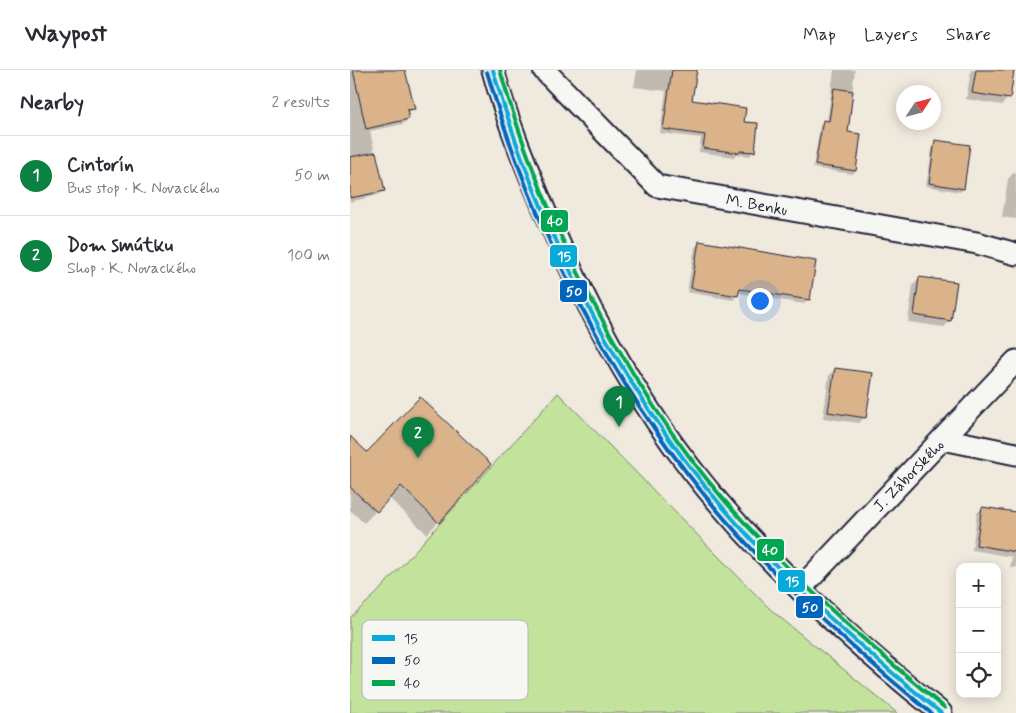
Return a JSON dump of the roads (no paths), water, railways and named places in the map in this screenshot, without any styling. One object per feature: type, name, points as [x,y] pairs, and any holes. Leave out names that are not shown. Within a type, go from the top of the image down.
[{"type":"street","points":[[493,70],[521,154],[555,235],[597,324],[627,374],[692,471],[744,531],[842,631],[941,713]]},
{"type":"street","name":"M. Benku","points":[[544,70],[657,186],[977,243],[1016,254]]},
{"type":"street","name":"J. Záborského","points":[[800,589],[1016,361]]},
{"type":"street","points":[[943,439],[1016,454]]},
{"type":"place","name":"Cintorín","points":[[619,427]]},
{"type":"place","name":"Dom smútku","points":[[418,458]]}]
